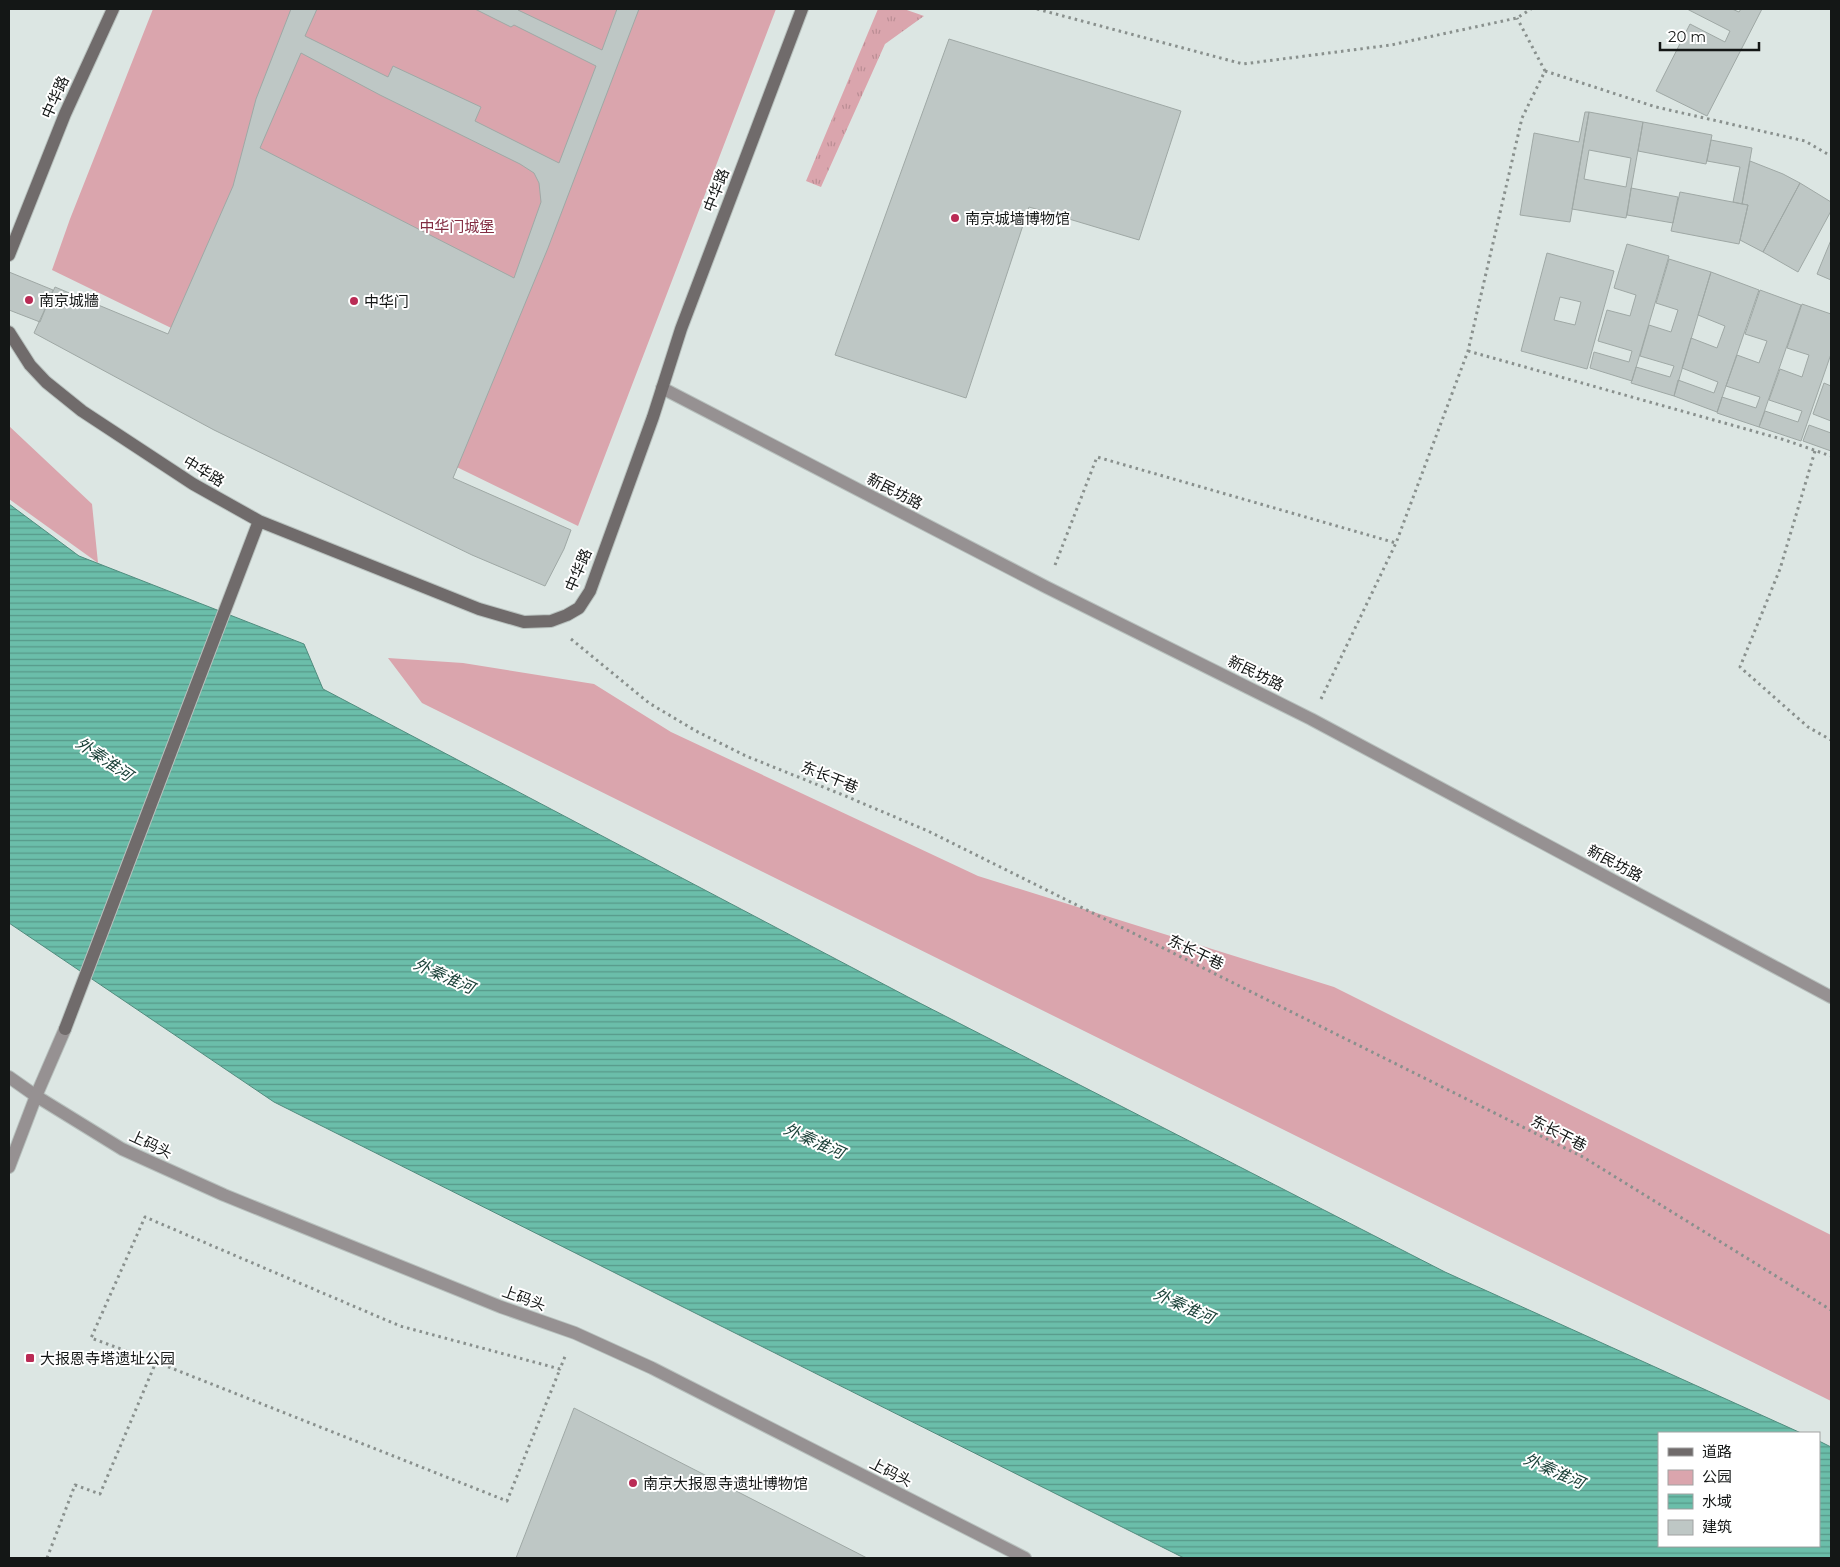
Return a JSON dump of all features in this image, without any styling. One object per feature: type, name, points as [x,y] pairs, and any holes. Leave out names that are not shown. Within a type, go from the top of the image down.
[{"type":"main road","name":"中华路","points":[[9,255],[65,114],[113,9]]},
{"type":"main road","name":"中华路","points":[[9,332],[12,342],[30,366],[46,382],[82,411],[194,484],[259,521],[479,608],[524,622],[551,621],[579,608],[590,590],[681,329],[802,9]]},
{"type":"main road","points":[[65,1029],[259,521]]},
{"type":"street","name":"新民坊路","points":[[662,388],[1046,587],[1311,719],[1831,997]]},
{"type":"street","points":[[9,1167],[36,1096],[65,1029]]},
{"type":"street","name":"上码头","points":[[9,1077],[36,1096],[122,1149],[224,1195],[501,1307],[575,1334],[652,1368],[1025,1558]]},
{"type":"path","points":[[1037,9],[1243,64],[1391,45],[1517,18],[1531,9]]},
{"type":"path","points":[[1517,18],[1545,71],[1656,107],[1806,141],[1831,156]]},
{"type":"path","points":[[1311,719],[1396,543],[1468,351],[1522,118],[1545,71]]},
{"type":"path","points":[[1468,351],[1785,440],[1831,456]]},
{"type":"path","points":[[1815,450],[1780,569],[1740,667],[1808,727],[1831,740]]},
{"type":"path","points":[[1046,587],[1097,457],[1396,543]]},
{"type":"path","name":"东长干巷","points":[[551,621],[649,703],[696,731],[746,756],[843,794],[928,831],[1583,1157],[1831,1310]]},
{"type":"path","points":[[560,1369],[400,1326],[145,1217],[91,1338],[507,1501],[575,1334]]},
{"type":"path","points":[[48,1558],[75,1485],[100,1494],[156,1362]]},
{"type":"green space","name":"中华门城堡","points":[[153,9],[776,9],[578,526],[52,270],[70,219]]},
{"type":"green space","points":[[878,9],[904,9],[924,16],[885,44],[821,187],[806,181]]},
{"type":"green space","points":[[9,426],[92,504],[98,563],[9,499]]},
{"type":"green space","points":[[388,658],[463,663],[594,684],[671,732],[978,876],[1334,987],[1831,1235],[1831,1401],[422,703]]},
{"type":"water","name":"外秦淮河","points":[[9,504],[79,556],[304,644],[323,689],[908,997],[1445,1272],[1799,1432],[1658,1432],[1658,1547],[1820,1547],[1820,1442],[1831,1447],[1831,1558],[1184,1558],[274,1102],[9,923]]},
{"type":"building","name":"中华门","points":[[291,9],[317,9],[305,36],[388,77],[393,66],[481,107],[475,121],[559,163],[596,66],[514,25],[511,27],[475,9],[519,9],[602,50],[617,9],[639,9],[548,248],[453,478],[571,530],[564,549],[545,586],[472,555],[214,430],[34,333],[55,287],[168,334],[233,186],[256,99]],"holes":[[[301,53],[380,95],[520,164],[534,173],[539,183],[541,202],[514,278],[260,148]]]},
{"type":"building","points":[[1687,9],[1732,9],[1739,12],[1741,9],[1762,9],[1707,116],[1656,91],[1690,24],[1725,42],[1730,31]]},
{"type":"building","name":"南京城墙博物馆","points":[[949,39],[1181,111],[1139,240],[1029,207],[966,398],[835,355]]},
{"type":"building","points":[[1585,112],[1589,112],[1570,222],[1520,215],[1534,133],[1579,142]]},
{"type":"building","points":[[1589,112],[1643,122],[1626,218],[1572,209]],"holes":[[[1589,150],[1631,158],[1626,187],[1584,179]]]},
{"type":"building","points":[[1643,122],[1712,135],[1706,164],[1638,151]]},
{"type":"building","points":[[1711,140],[1752,148],[1742,204],[1733,202],[1740,167],[1707,161]]},
{"type":"building","points":[[1750,161],[1800,183],[1763,252],[1740,240],[1748,205],[1742,204]]},
{"type":"building","points":[[1800,183],[1831,202],[1831,211],[1798,272],[1763,252]]},
{"type":"building","points":[[1631,188],[1678,197],[1673,223],[1627,215]]},
{"type":"building","points":[[1680,192],[1748,205],[1739,244],[1671,231]]},
{"type":"building","points":[[1831,240],[1831,280],[1817,274]]},
{"type":"building","points":[[1627,244],[1669,256],[1632,381],[1590,368],[1594,352],[1629,362],[1632,351],[1598,341],[1607,310],[1630,316],[1636,295],[1614,288]]},
{"type":"building","points":[[1547,253],[1614,271],[1587,369],[1521,351]],"holes":[[[1560,297],[1581,302],[1575,325],[1554,320]]]},
{"type":"building","points":[[1669,259],[1711,272],[1674,396],[1631,383],[1636,367],[1670,377],[1674,366],[1640,356],[1649,325],[1671,332],[1678,310],[1656,303]]},
{"type":"building","name":"南京城牆","points":[[9,272],[53,290],[40,322],[9,310]]},
{"type":"building","points":[[1711,272],[1759,290],[1717,412],[1674,396],[1678,380],[1714,393],[1718,382],[1682,368],[1691,338],[1717,348],[1725,326],[1698,315]]},
{"type":"building","points":[[1760,290],[1801,305],[1759,427],[1717,413],[1722,397],[1756,408],[1760,397],[1726,386],[1737,355],[1759,363],[1767,341],[1745,334]]},
{"type":"building","points":[[1802,304],[1831,314],[1831,354],[1801,441],[1759,427],[1765,411],[1798,422],[1802,411],[1769,400],[1780,369],[1802,377],[1809,355],[1787,348]]},
{"type":"building","points":[[1824,383],[1831,386],[1831,421],[1813,414]]},
{"type":"building","points":[[1809,425],[1831,433],[1831,451],[1803,441]]},
{"type":"building","name":"南京大报恩寺遗址博物馆","points":[[574,1408],[867,1558],[516,1558]]},
{"type":"place","name":"南京城墙博物馆","points":[[955,218]]},
{"type":"place","name":"南京城牆","points":[[29,300]]},
{"type":"place","name":"中华门","points":[[354,301]]},
{"type":"place","name":"大报恩寺塔遗址公园","points":[[30,1358]]},
{"type":"place","name":"南京大报恩寺遗址博物馆","points":[[633,1483]]}]
